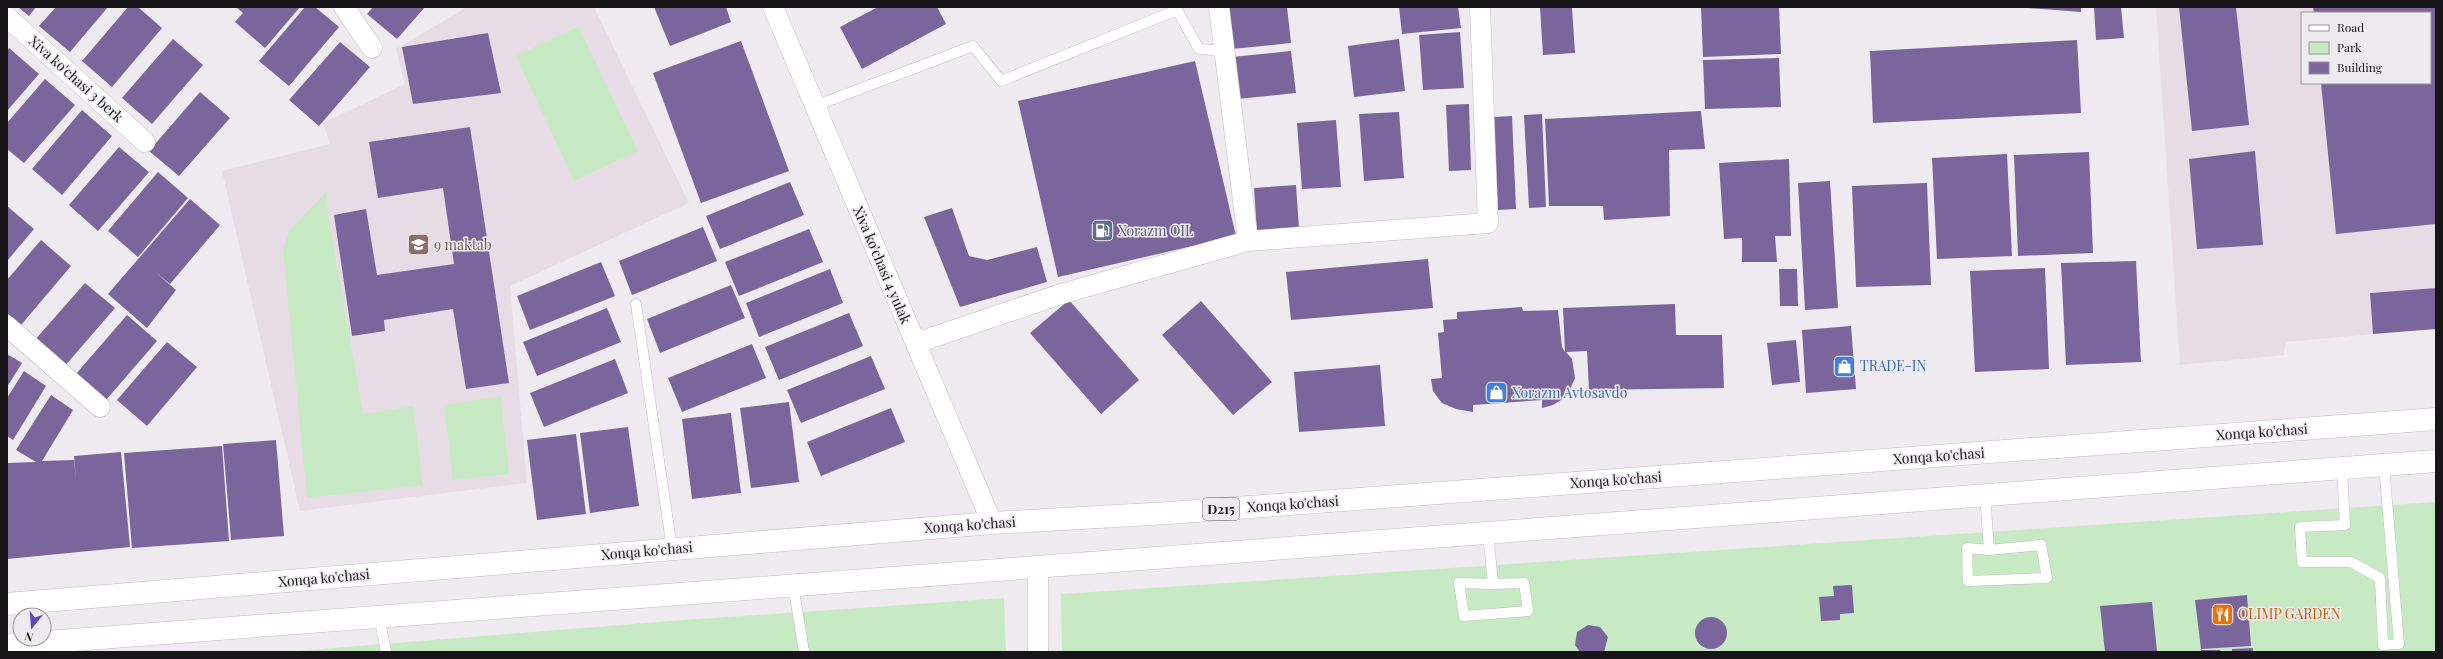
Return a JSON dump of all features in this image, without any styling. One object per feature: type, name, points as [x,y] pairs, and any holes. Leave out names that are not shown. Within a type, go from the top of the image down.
[{"type":"main road","name":"Xonqa ko'chasi","points":[[7,604],[992,523],[1193,511],[2436,419]]},
{"type":"main road","points":[[7,645],[793,584],[2436,461]]},
{"type":"street","points":[[344,7],[372,48]]},
{"type":"street","name":"Xiva ko'chasi 4 yulak","points":[[772,7],[992,523]]},
{"type":"street","points":[[1219,7],[1248,241]]},
{"type":"street","points":[[916,344],[1061,294],[1248,241],[1488,223],[1480,7]]},
{"type":"street","name":"Xiva ko'chasi 3 berk","points":[[7,17],[145,142]]},
{"type":"street","points":[[7,326],[100,407]]},
{"type":"street","points":[[1038,566],[1038,652]]},
{"type":"lane","points":[[815,106],[973,46],[1001,81],[1177,10],[1199,49],[1224,51]]},
{"type":"lane","points":[[636,304],[672,549]]},
{"type":"lane","points":[[2342,468],[2345,525],[2300,527],[2302,562],[2351,562],[2380,578],[2383,645],[2399,644],[2384,465]]},
{"type":"lane","points":[[1985,495],[1989,550]]},
{"type":"lane","points":[[1488,532],[1493,584]]},
{"type":"lane","points":[[2041,545],[2047,578],[1968,582],[1967,548],[1989,550],[2041,545]]},
{"type":"lane","points":[[1459,583],[1493,584],[1524,583],[1528,611],[1464,616],[1459,583]]},
{"type":"lane","points":[[793,584],[804,652]]},
{"type":"lane","points":[[378,616],[386,652]]},
{"type":"shaded area","name":"9 maktab","points":[[467,7],[594,7],[689,203],[510,286],[527,483],[300,511],[222,171],[330,144],[323,123],[405,84],[396,49]]},
{"type":"shaded area","points":[[2156,7],[2436,7],[2436,288],[2370,293],[2373,334],[2286,342],[2284,355],[2180,365]]},
{"type":"green space","points":[[578,26],[638,151],[574,181],[516,56]]},
{"type":"green space","points":[[327,191],[328,214],[363,414],[413,406],[423,485],[307,498],[283,249],[289,231]]},
{"type":"green space","points":[[501,396],[509,474],[453,480],[444,405]]},
{"type":"green space","points":[[2436,502],[2436,652],[1062,652],[1061,594]]},
{"type":"green space","points":[[1004,598],[1006,652],[284,652],[670,621]]},
{"type":"building","points":[[18,7],[36,7],[29,16]]},
{"type":"building","points":[[56,7],[108,7],[70,52],[39,26]]},
{"type":"building","points":[[128,7],[138,7],[162,28],[112,87],[82,61]]},
{"type":"building","points":[[236,7],[300,7],[265,48],[235,22],[243,13]]},
{"type":"building","points":[[305,7],[315,7],[339,27],[289,86],[259,61]]},
{"type":"building","points":[[373,7],[425,7],[397,39],[367,14]]},
{"type":"building","points":[[654,7],[726,7],[731,22],[670,46]]},
{"type":"building","points":[[878,7],[937,7],[946,24],[862,69],[840,27]]},
{"type":"building","points":[[1228,7],[1287,7],[1291,43],[1232,49]]},
{"type":"building","points":[[1399,7],[1458,7],[1461,28],[1402,34]]},
{"type":"building","points":[[1540,7],[1572,7],[1575,53],[1543,55]]},
{"type":"building","points":[[1779,7],[1781,54],[1703,57],[1701,8]]},
{"type":"building","points":[[2015,7],[2081,7],[2081,12]]},
{"type":"building","points":[[2094,7],[2121,7],[2124,38],[2096,40]]},
{"type":"building","points":[[2179,7],[2236,7],[2249,125],[2192,131]]},
{"type":"building","points":[[2313,7],[2436,7],[2436,224],[2336,234],[2321,84],[2431,84],[2431,12],[2314,12]]},
{"type":"building","points":[[1460,32],[1464,88],[1423,90],[1419,35]]},
{"type":"building","points":[[488,33],[501,93],[413,104],[402,47]]},
{"type":"building","points":[[173,39],[203,65],[152,124],[122,98]]},
{"type":"building","points":[[1399,39],[1405,91],[1354,97],[1348,46]]},
{"type":"building","points":[[2077,40],[2081,113],[1873,123],[1870,51]]},
{"type":"building","points":[[741,41],[789,171],[701,203],[653,73]]},
{"type":"building","points":[[340,42],[370,67],[319,126],[289,100]]},
{"type":"building","points":[[9,48],[39,74],[7,111],[7,51]]},
{"type":"building","points":[[1291,51],[1296,93],[1237,99],[1232,57]]},
{"type":"building","points":[[1779,58],[1781,107],[1705,109],[1703,60]]},
{"type":"building","points":[[1195,61],[1236,236],[1058,277],[1018,101]]},
{"type":"building","points":[[45,79],[75,105],[24,163],[7,149],[7,123]]},
{"type":"building","points":[[200,92],[230,118],[179,176],[149,151]]},
{"type":"building","points":[[1469,104],[1471,170],[1449,171],[1446,105]]},
{"type":"building","points":[[82,110],[112,136],[62,195],[32,169]]},
{"type":"building","points":[[1701,111],[1705,149],[1669,150],[1670,216],[1604,220],[1603,206],[1549,206],[1545,119]]},
{"type":"building","points":[[1399,112],[1404,178],[1364,181],[1359,114]]},
{"type":"building","points":[[1542,114],[1546,207],[1529,208],[1524,115]]},
{"type":"building","points":[[1512,116],[1516,209],[1498,210],[1494,117]]},
{"type":"building","points":[[1336,120],[1341,187],[1302,189],[1297,123]]},
{"type":"building","points":[[470,127],[509,383],[466,389],[453,309],[384,320],[385,331],[352,336],[334,215],[366,209],[377,275],[454,264],[443,188],[378,198],[369,142]]},
{"type":"building","points":[[119,147],[149,172],[98,231],[69,205]]},
{"type":"building","points":[[2255,151],[2263,245],[2197,249],[2189,159]]},
{"type":"building","points":[[2089,152],[2093,253],[2018,256],[2014,155]]},
{"type":"building","points":[[2007,154],[2012,256],[1937,259],[1932,158]]},
{"type":"building","points":[[1789,159],[1791,236],[1775,236],[1777,262],[1742,262],[1742,238],[1724,239],[1719,163]]},
{"type":"building","points":[[158,172],[188,198],[138,257],[108,231]]},
{"type":"building","points":[[1830,181],[1838,308],[1805,310],[1798,183]]},
{"type":"building","points":[[790,182],[804,215],[720,249],[706,216]]},
{"type":"building","points":[[1927,183],[1931,285],[1856,287],[1852,186]]},
{"type":"building","points":[[1296,185],[1299,228],[1257,232],[1254,188]]},
{"type":"building","points":[[190,199],[220,225],[170,284],[154,271],[176,290],[147,328],[108,294]]},
{"type":"building","points":[[7,206],[34,229],[7,261]]},
{"type":"building","points":[[952,208],[969,256],[987,260],[1037,247],[1047,282],[960,307],[924,217]]},
{"type":"building","points":[[703,227],[717,261],[632,295],[619,261]]},
{"type":"building","points":[[809,229],[823,262],[739,296],[725,262]]},
{"type":"building","points":[[41,240],[71,266],[21,325],[7,313],[7,280]]},
{"type":"building","points":[[1428,259],[1433,308],[1291,320],[1286,272]]},
{"type":"building","points":[[2136,261],[2141,362],[2066,365],[2061,263]]},
{"type":"building","points":[[601,262],[615,296],[530,330],[517,296]]},
{"type":"building","points":[[2045,268],[2049,369],[1975,372],[1970,271]]},
{"type":"building","points":[[830,269],[843,303],[759,337],[746,303]]},
{"type":"building","points":[[1779,269],[1797,269],[1798,306],[1780,306]]},
{"type":"building","points":[[85,283],[115,308],[64,367],[34,341]]},
{"type":"building","points":[[731,285],[745,318],[660,353],[647,319]]},
{"type":"building","points":[[2436,288],[2436,329],[2373,334],[2370,293]]},
{"type":"building","points":[[1069,300],[1139,380],[1101,414],[1030,333]]},
{"type":"building","points":[[1201,301],[1272,382],[1233,415],[1162,335]]},
{"type":"building","points":[[1675,304],[1676,335],[1722,335],[1724,388],[1589,390],[1587,351],[1566,352],[1572,359],[1575,378],[1567,396],[1553,405],[1542,408],[1542,400],[1473,405],[1473,412],[1456,409],[1442,403],[1433,391],[1431,379],[1442,378],[1438,333],[1444,332],[1443,320],[1457,319],[1457,312],[1522,307],[1523,311],[1558,310],[1562,347],[1565,352],[1563,308]]},
{"type":"building","points":[[607,308],[621,342],[537,376],[523,342]]},
{"type":"building","points":[[849,313],[863,346],[779,380],[765,347]]},
{"type":"building","points":[[127,315],[157,341],[106,400],[76,374]]},
{"type":"building","points":[[1851,326],[1856,389],[1806,393],[1802,330]]},
{"type":"building","points":[[1796,340],[1800,382],[1772,385],[1767,343]]},
{"type":"building","points":[[167,342],[197,367],[147,426],[117,400]]},
{"type":"building","points":[[752,344],[766,378],[682,412],[668,378]]},
{"type":"building","points":[[7,354],[22,363],[7,387]]},
{"type":"building","points":[[871,356],[885,389],[801,423],[787,390]]},
{"type":"building","points":[[615,359],[628,393],[544,427],[530,393]]},
{"type":"building","points":[[1380,365],[1385,426],[1299,432],[1294,372]]},
{"type":"building","points":[[24,371],[46,386],[13,440],[7,436],[7,398]]},
{"type":"building","points":[[51,395],[73,410],[42,461],[74,460],[76,480],[74,456],[121,452],[130,547],[7,559],[7,463],[36,462],[16,450]]},
{"type":"building","points":[[789,402],[799,482],[751,488],[740,408]]},
{"type":"building","points":[[891,408],[905,442],[821,476],[807,442]]},
{"type":"building","points":[[731,413],[741,493],[692,499],[682,419]]},
{"type":"building","points":[[628,427],[639,506],[590,513],[580,433]]},
{"type":"building","points":[[576,434],[586,514],[537,520],[527,440]]},
{"type":"building","points":[[276,440],[284,536],[231,540],[223,444]]},
{"type":"building","points":[[222,446],[229,541],[132,548],[124,453]]},
{"type":"building","points":[[1852,585],[1854,613],[1840,614],[1840,620],[1821,621],[1819,597],[1834,596],[1833,586]]},
{"type":"building","points":[[2247,595],[2251,646],[2201,649],[2195,600]]},
{"type":"building","points":[[2152,602],[2157,652],[2105,652],[2100,606]]},
{"type":"building","points":[[1714,617],[1720,619],[1725,624],[1727,633],[1725,642],[1720,647],[1708,649],[1702,647],[1697,642],[1695,630],[1697,624],[1702,619]]},
{"type":"building","points":[[1588,625],[1600,627],[1608,637],[1604,652],[1580,652],[1575,645],[1577,632]]},
{"type":"building","points":[[2253,648],[2253,652],[2232,652],[2232,649]]},
{"type":"building","points":[[2201,650],[2220,650],[2221,652],[2201,652]]},
{"type":"place","name":"Xorazm OIL","points":[[1102,231]]},
{"type":"place","name":"9 maktab","points":[[419,245]]},
{"type":"place","name":"TRADE-IN","points":[[1845,366]]},
{"type":"place","name":"Xorazm Avtosavdo","points":[[1496,393]]},
{"type":"place","name":"OLIMP GARDEN","points":[[2223,614]]}]
